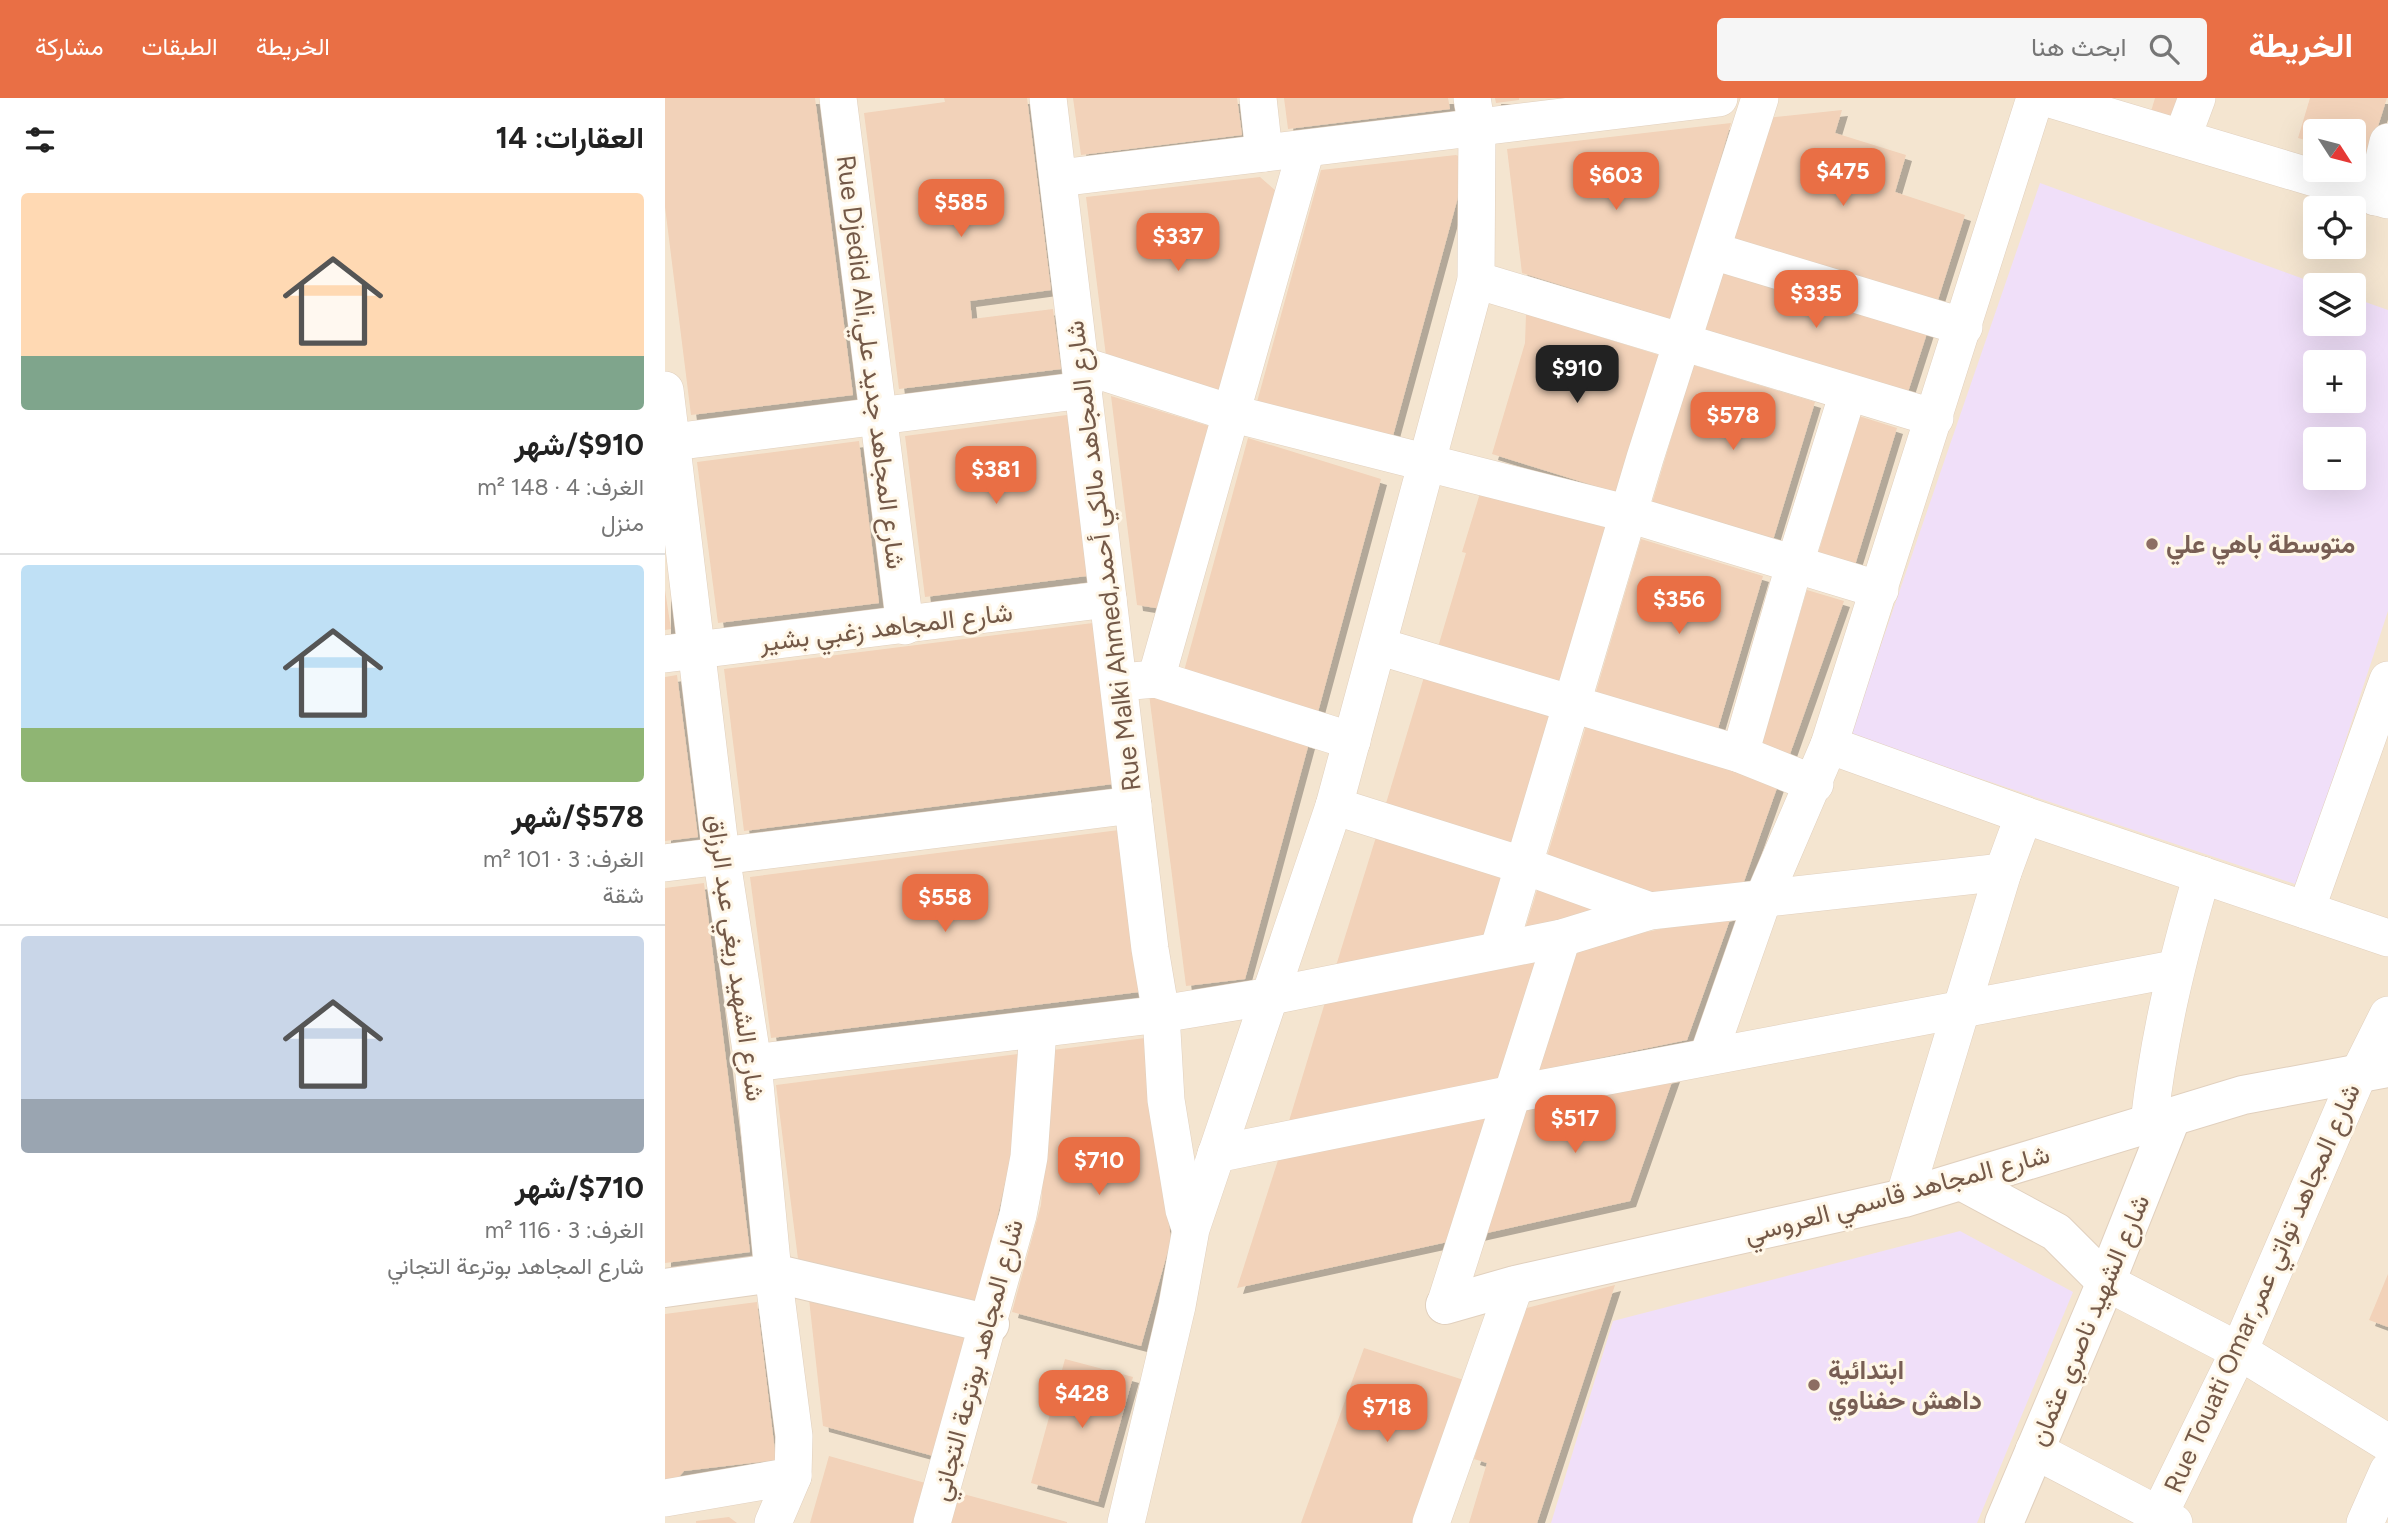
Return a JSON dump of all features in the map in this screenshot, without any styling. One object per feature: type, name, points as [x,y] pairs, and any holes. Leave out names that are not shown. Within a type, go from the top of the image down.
[{"type":"street","name":"Rue Djedid Ali,شارع المجاهد جديد علي","points":[[838,98],[905,626]]},
{"type":"street","name":"Rue Malki Ahmed,شارع المجاهد مالكي أحمد","points":[[1048,98],[1150,949],[1161,1014],[1166,1100],[1184,1210],[1191,1229]]},
{"type":"street","points":[[1258,98],[1264,153]]},
{"type":"street","points":[[1499,948],[1629,514],[1760,98]]},
{"type":"street","points":[[1707,1056],[1763,899],[1815,784],[1829,745],[2035,98]]},
{"type":"street","points":[[2047,98],[2381,199],[2388,142]]},
{"type":"street","points":[[2182,138],[2197,98]]},
{"type":"street","points":[[1059,178],[1306,149],[1474,113],[1696,99]]},
{"type":"street","points":[[1126,1523],[1177,1306],[1191,1229],[1334,806],[1476,279],[1474,113]]},
{"type":"street","points":[[1156,679],[1234,414],[1306,149]]},
{"type":"street","points":[[1713,251],[1964,327]]},
{"type":"street","points":[[1476,279],[1682,344],[1935,418]]},
{"type":"street","points":[[673,442],[878,416],[1082,378],[1629,514],[1880,590]]},
{"type":"street","name":"شارع الشهيد ريغي عبد الرزاق","points":[[665,390],[673,442],[681,653],[721,855],[753,1063],[773,1273],[795,1436],[793,1476],[773,1523]]},
{"type":"street","points":[[1740,754],[1794,566],[1848,393]]},
{"type":"street","name":"شارع المجاهد زغبي بشير","points":[[681,653],[1108,599]]},
{"type":"street","points":[[1377,646],[1740,754],[1815,784]]},
{"type":"street","points":[[1119,682],[1156,679],[1352,741]]},
{"type":"street","points":[[2306,910],[2376,755],[2388,680]]},
{"type":"street","points":[[1829,745],[2024,815],[2388,938]]},
{"type":"street","points":[[665,863],[1133,805]]},
{"type":"street","points":[[1334,806],[1525,866],[1650,911]]},
{"type":"street","points":[[1904,1198],[2003,872],[2024,815]]},
{"type":"street","points":[[753,1063],[1038,1030],[1271,996],[1562,937],[1650,911],[2003,872]]},
{"type":"street","name":"شارع الشهيد ناصري عثمان","points":[[2004,1523],[2106,1282],[2161,1120],[2157,1052],[2174,969],[2202,875]]},
{"type":"street","points":[[1445,1306],[1562,937]]},
{"type":"street","points":[[1216,1154],[1707,1056],[2174,969]]},
{"type":"street","name":"Rue Touati Omar,شارع المجاهد تواتي عمر","points":[[2163,1520],[2239,1351],[2373,1072],[2388,1014]]},
{"type":"street","name":"شارع المجاهد بوترعة التجاني","points":[[932,1523],[1009,1253],[1029,1157],[1038,1030]]},
{"type":"street","name":"شارع المجاهد قاسمي العروسي","points":[[1445,1306],[1515,1285],[1904,1198],[2243,1095],[2373,1072]]},
{"type":"street","points":[[1963,1182],[2056,1232],[2085,1257],[2106,1282],[2239,1351],[2388,1443]]},
{"type":"street","points":[[665,1288],[773,1273],[990,1324]]},
{"type":"street","points":[[1431,1523],[1515,1285]]},
{"type":"street","points":[[2034,1450],[2163,1520]]},
{"type":"street","points":[[2365,1523],[2388,1472]]},
{"type":"street","points":[[665,1498],[793,1476]]},
{"type":"shaded area","points":[[665,98],[2388,98],[2388,1523],[665,1523]]},
{"type":"shaded area","name":"متوسطة باهي علي","points":[[2040,183],[2303,279],[2303,336],[2366,336],[2366,302],[2388,310],[2388,611],[2298,885],[1850,735]]},
{"type":"shaded area","name":"ابتدائية داهش حفناوي","points":[[1960,1231],[2073,1292],[1977,1523],[1551,1523],[1613,1321]]},
{"type":"building","points":[[665,98],[815,98],[853,395],[691,415],[665,207]]},
{"type":"building","points":[[944,98],[1027,98],[1051,290],[970,301],[972,319],[1053,309],[1061,369],[899,389],[864,113],[945,102]]},
{"type":"building","points":[[1073,98],[1237,98],[1242,135],[1081,155]]},
{"type":"building","points":[[1284,98],[1448,98],[1450,109],[1288,129]]},
{"type":"building","points":[[1495,98],[1519,98],[1519,100],[1496,103]]},
{"type":"building","points":[[2155,98],[2204,98],[2174,136],[2146,128]]},
{"type":"building","points":[[2310,98],[2387,98],[2366,164],[2366,119],[2304,119]]},
{"type":"building","points":[[1842,110],[1835,133],[1906,155],[1895,192],[1965,215],[1937,303],[1730,240],[1766,118]]},
{"type":"building","points":[[2303,121],[2303,139],[2298,138]]},
{"type":"building","points":[[1731,123],[1673,320],[1522,273],[1507,149]]},
{"type":"building","points":[[1456,155],[1461,157],[1464,175],[1391,443],[1257,402],[1321,170]]},
{"type":"building","points":[[1260,177],[1276,191],[1222,391],[1106,356],[1086,197]]},
{"type":"building","points":[[1722,267],[1928,330],[1908,392],[1704,329]]},
{"type":"building","points":[[1526,314],[1662,356],[1621,494],[1492,454],[1525,343]]},
{"type":"building","points":[[1693,365],[1815,402],[1773,540],[1652,503]]},
{"type":"building","points":[[1111,396],[1212,427],[1162,609],[1137,605]]},
{"type":"building","points":[[1067,415],[1087,576],[925,597],[905,436]]},
{"type":"building","points":[[1859,416],[1897,428],[1855,565],[1818,554]]},
{"type":"building","points":[[1248,438],[1381,479],[1318,712],[1184,671]]},
{"type":"building","points":[[859,441],[879,603],[718,623],[697,462]]},
{"type":"building","points":[[1481,490],[1610,529],[1564,685],[1438,647],[1466,553],[1462,552]]},
{"type":"building","points":[[1641,539],[1763,576],[1717,732],[1595,695]]},
{"type":"building","points":[[665,590],[671,629],[665,630]]},
{"type":"building","points":[[1807,590],[1844,601],[1790,754],[1761,746]]},
{"type":"building","points":[[1093,623],[1113,784],[744,831],[724,669]]},
{"type":"building","points":[[677,675],[698,837],[665,841],[665,677]]},
{"type":"building","points":[[1424,677],[1554,716],[1515,850],[1384,810]]},
{"type":"building","points":[[1149,694],[1309,743],[1245,979],[1186,986]]},
{"type":"building","points":[[1586,726],[1778,785],[1741,890],[1672,899],[1546,860]]},
{"type":"building","points":[[1119,830],[1139,992],[771,1038],[750,877]]},
{"type":"building","points":[[1376,837],[1507,877],[1489,936],[1335,969]]},
{"type":"building","points":[[704,883],[750,1252],[665,1263],[665,888]]},
{"type":"building","points":[[1538,887],[1589,903],[1592,915],[1525,929]]},
{"type":"building","points":[[1732,914],[1687,1040],[1531,1072],[1571,948]]},
{"type":"building","points":[[1545,954],[1505,1077],[1289,1121],[1326,999]]},
{"type":"building","points":[[1145,1038],[1171,1240],[1141,1346],[1012,1312],[1041,1205],[1053,1050]]},
{"type":"building","points":[[1018,1054],[1011,1156],[976,1312],[897,1285],[798,1259],[776,1085]]},
{"type":"building","points":[[1674,1076],[1630,1201],[1478,1235],[1519,1107]]},
{"type":"building","points":[[1493,1113],[1452,1241],[1237,1288],[1279,1157]]},
{"type":"building","points":[[2388,1274],[2388,1327],[2369,1320]]},
{"type":"building","points":[[1615,1285],[1537,1523],[1469,1523],[1487,1463],[1474,1459],[1523,1309]]},
{"type":"building","points":[[809,1299],[971,1333],[937,1457],[823,1426]]},
{"type":"building","points":[[757,1302],[776,1460],[684,1471],[677,1479],[665,1480],[665,1314]]},
{"type":"building","points":[[1364,1348],[1470,1382],[1424,1523],[1301,1523]]},
{"type":"building","points":[[1065,1359],[1133,1377],[1098,1502],[1031,1483]]},
{"type":"building","points":[[829,1456],[929,1484],[918,1523],[810,1523]]},
{"type":"building","points":[[956,1492],[1067,1522],[1067,1523],[947,1523]]},
{"type":"building","points":[[729,1517],[737,1523],[696,1523],[696,1521]]},
{"type":"place","name":"متوسطة باهي علي","points":[[2152,544]]},
{"type":"place","name":"ابتدائية داهش حفناوي","points":[[1814,1385]]}]
